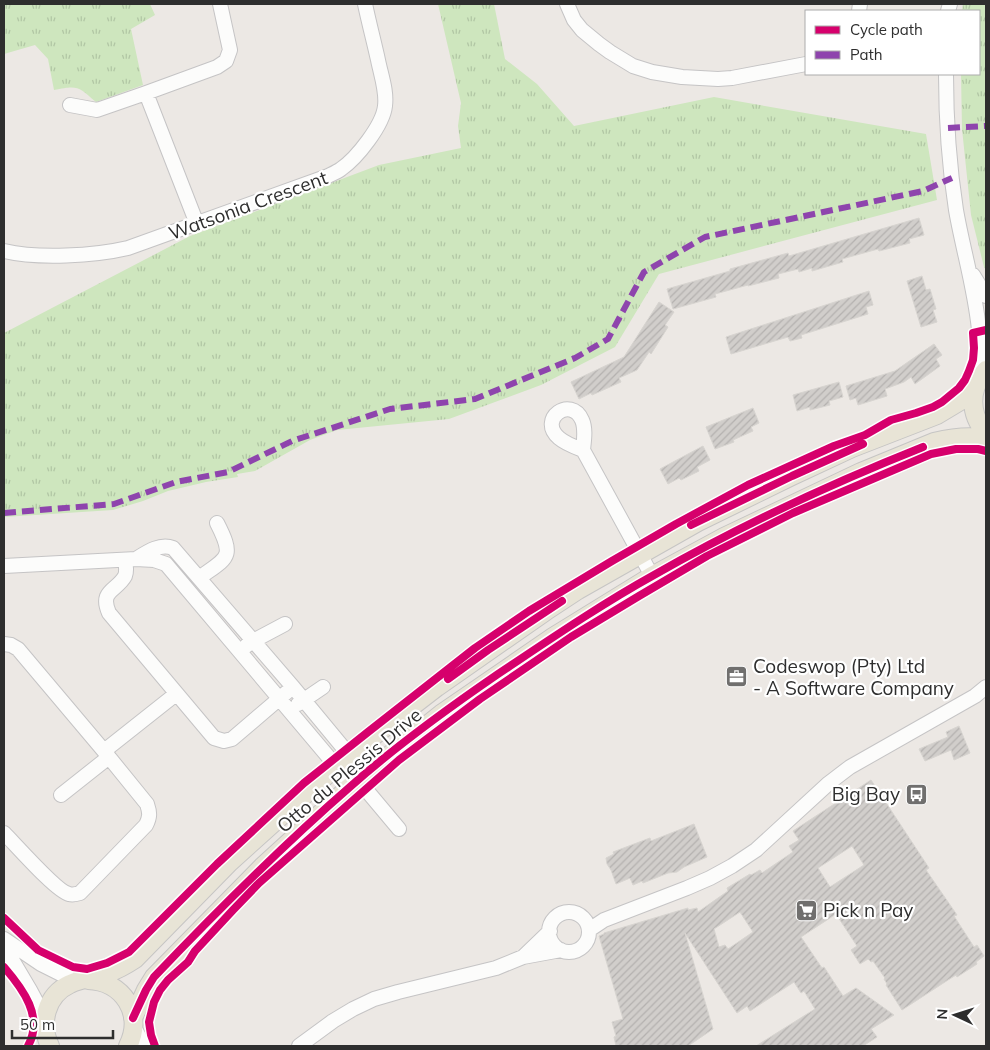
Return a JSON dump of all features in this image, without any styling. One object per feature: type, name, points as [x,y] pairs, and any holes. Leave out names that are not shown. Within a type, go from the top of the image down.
[{"type":"main road","points":[[979,382],[973,402],[975,414],[986,433]]},
{"type":"main road","name":"Otto du Plessis Drive","points":[[45,1039],[46,1012],[53,998],[62,989],[70,984],[106,974],[135,959],[230,862],[343,760],[488,650],[578,590],[698,522],[792,476],[881,436],[937,415],[962,400],[979,382]]},
{"type":"main road","name":"Otto du Plessis Drive","points":[[128,1046],[132,1039],[134,1022],[154,977],[262,867],[362,784],[408,739],[464,698],[553,637],[652,576],[724,537],[861,472],[934,442],[964,437],[986,439]]},
{"type":"main road","points":[[82,981],[103,982],[118,991],[131,1007],[134,1022]]},
{"type":"street","points":[[70,105],[97,110],[218,67],[226,61],[230,50],[220,4]]},
{"type":"street","name":"Watsonia Crescent","points":[[4,251],[34,255],[113,252],[197,224],[328,176],[342,168],[353,159],[366,143],[381,119],[385,107],[385,93],[365,4]]},
{"type":"street","points":[[567,4],[574,20],[582,30],[599,44],[632,66],[652,72],[718,80],[805,64]]},
{"type":"street","points":[[946,75],[948,141],[952,178],[979,331],[979,382]]},
{"type":"street","points":[[146,93],[197,224]]},
{"type":"street","points":[[969,268],[986,296]]},
{"type":"street","points":[[583,450],[652,576]]},
{"type":"street","points":[[199,578],[226,557],[228,552],[216,523]]},
{"type":"street","points":[[130,559],[156,548],[168,546],[174,548],[303,699],[343,760],[400,829]]},
{"type":"street","points":[[130,559],[125,575],[107,596],[106,602],[109,614],[214,738],[224,741],[240,734],[293,687]]},
{"type":"street","points":[[4,566],[130,559],[154,560],[166,564],[289,710],[343,760]]},
{"type":"street","points":[[240,650],[285,624]]},
{"type":"street","points":[[4,644],[18,649],[147,804],[150,811],[150,818],[146,825],[80,892],[74,894],[69,894],[57,888],[4,832]]},
{"type":"street","points":[[289,710],[323,686]]},
{"type":"street","points":[[587,924],[604,920],[687,888],[732,866],[756,850],[829,782],[850,766],[980,694],[986,687]]},
{"type":"street","points":[[61,795],[176,694]]},
{"type":"street","points":[[300,1046],[333,1021],[354,1008],[374,999],[496,968],[523,957],[561,950],[574,951],[586,943],[588,936],[587,924],[578,914],[571,912],[563,913],[556,917],[552,923],[550,937],[561,950]]},
{"type":"street","points":[[523,957],[550,931]]},
{"type":"street","points":[[4,939],[41,964],[82,981]]},
{"type":"street","points":[[4,946],[38,1005],[45,1039]]},
{"type":"street","points":[[134,1022],[144,1046]]},
{"type":"green space","points":[[4,4],[150,4],[155,15],[131,29],[143,85],[96,102],[78,88],[54,90],[48,59],[35,45],[4,54]]},
{"type":"green space","points":[[438,4],[494,4],[505,59],[537,84],[574,126],[714,97],[926,134],[937,200],[659,274],[615,347],[541,385],[449,419],[337,430],[310,440],[255,471],[237,474],[238,477],[168,491],[113,510],[4,517],[4,333],[190,236],[379,165],[461,148],[458,126],[461,103]]},
{"type":"green space","points":[[963,4],[986,4],[986,270],[971,215],[962,129],[961,75],[980,75],[980,10],[962,10]]},
{"type":"building","points":[[919,218],[924,235],[909,239],[910,243],[842,259],[843,262],[812,271],[812,268],[799,272],[798,269],[778,274],[779,278],[715,294],[716,297],[673,309],[667,289],[730,271],[730,269],[788,253],[789,256]]},
{"type":"building","points":[[922,276],[926,290],[930,289],[936,309],[933,310],[937,322],[921,327],[907,281]]},
{"type":"building","points":[[869,291],[873,305],[866,307],[868,314],[801,335],[802,338],[790,341],[788,337],[731,354],[726,337]]},
{"type":"building","points":[[659,302],[674,312],[665,325],[668,327],[651,354],[649,352],[637,370],[619,378],[621,382],[579,399],[571,382],[624,357]]},
{"type":"building","points":[[934,344],[942,355],[936,359],[940,366],[915,384],[911,377],[904,382],[885,389],[887,396],[858,405],[856,398],[850,400],[846,386],[895,371]]},
{"type":"building","points":[[839,382],[843,397],[829,401],[830,405],[810,410],[810,407],[797,411],[793,395]]},
{"type":"building","points":[[753,408],[759,423],[751,427],[753,431],[733,440],[734,442],[715,449],[706,427]]},
{"type":"building","points":[[703,446],[710,460],[697,467],[699,471],[668,484],[660,469]]},
{"type":"building","points":[[959,726],[970,753],[954,760],[951,750],[925,761],[919,749],[948,737],[946,732]]},
{"type":"building","points":[[871,780],[929,868],[926,870],[957,915],[954,916],[974,947],[977,945],[984,956],[976,962],[977,964],[957,977],[956,975],[902,1010],[886,985],[885,978],[873,961],[871,962],[868,959],[860,964],[851,950],[857,946],[836,914],[801,937],[843,996],[856,988],[894,1015],[871,1029],[877,1037],[863,1046],[756,1046],[815,1009],[804,991],[801,993],[794,982],[750,1011],[747,1006],[737,1013],[685,933],[713,1029],[688,1046],[616,1046],[614,1037],[616,1036],[612,1022],[623,1019],[599,936],[688,908],[688,910],[697,908],[698,912],[728,891],[727,888],[750,874],[760,870],[762,873],[793,852],[789,846],[799,840],[793,831]],"holes":[[[852,846],[864,865],[830,887],[818,868]],[[740,912],[753,932],[728,949],[725,945],[719,947],[714,929]]]},
{"type":"building","points":[[694,824],[707,857],[677,872],[668,873],[643,883],[642,881],[633,885],[630,878],[616,884],[606,858],[614,854],[613,852],[650,838],[651,841]]},
{"type":"marked path","points":[[948,128],[986,126]]},
{"type":"marked path","points":[[4,513],[114,504],[176,482],[228,472],[292,441],[390,409],[475,399],[575,358],[608,339],[644,272],[705,237],[923,191],[952,178]]},
{"type":"cycle path","points":[[4,918],[38,950],[73,967],[87,969],[107,963],[129,952],[217,864],[304,783],[475,648],[529,611],[612,561],[748,485],[834,446],[865,435],[891,420],[916,413],[942,402],[959,388],[965,380],[973,360],[973,333],[986,330]]},
{"type":"cycle path","points":[[691,525],[863,444]]},
{"type":"cycle path","points":[[133,1018],[154,977],[250,879],[368,771],[441,714],[575,623],[634,586],[686,557],[786,506],[923,447]]},
{"type":"cycle path","points":[[155,1046],[149,1022],[154,1002],[160,990],[188,962],[195,951],[233,910],[259,883],[399,760],[480,699],[571,637],[639,596],[707,556],[793,513],[931,454],[956,449],[986,451]]},
{"type":"cycle path","points":[[448,679],[562,601]]},
{"type":"cycle path","points":[[4,967],[18,985],[29,1004],[34,1025],[28,1046]]},
{"type":"place","name":"Codeswop (Pty) Ltd - A Software Company","points":[[737,677]]},
{"type":"place","name":"Big Bay","points":[[916,794]]},
{"type":"place","name":"Pick n Pay","points":[[807,910]]}]
